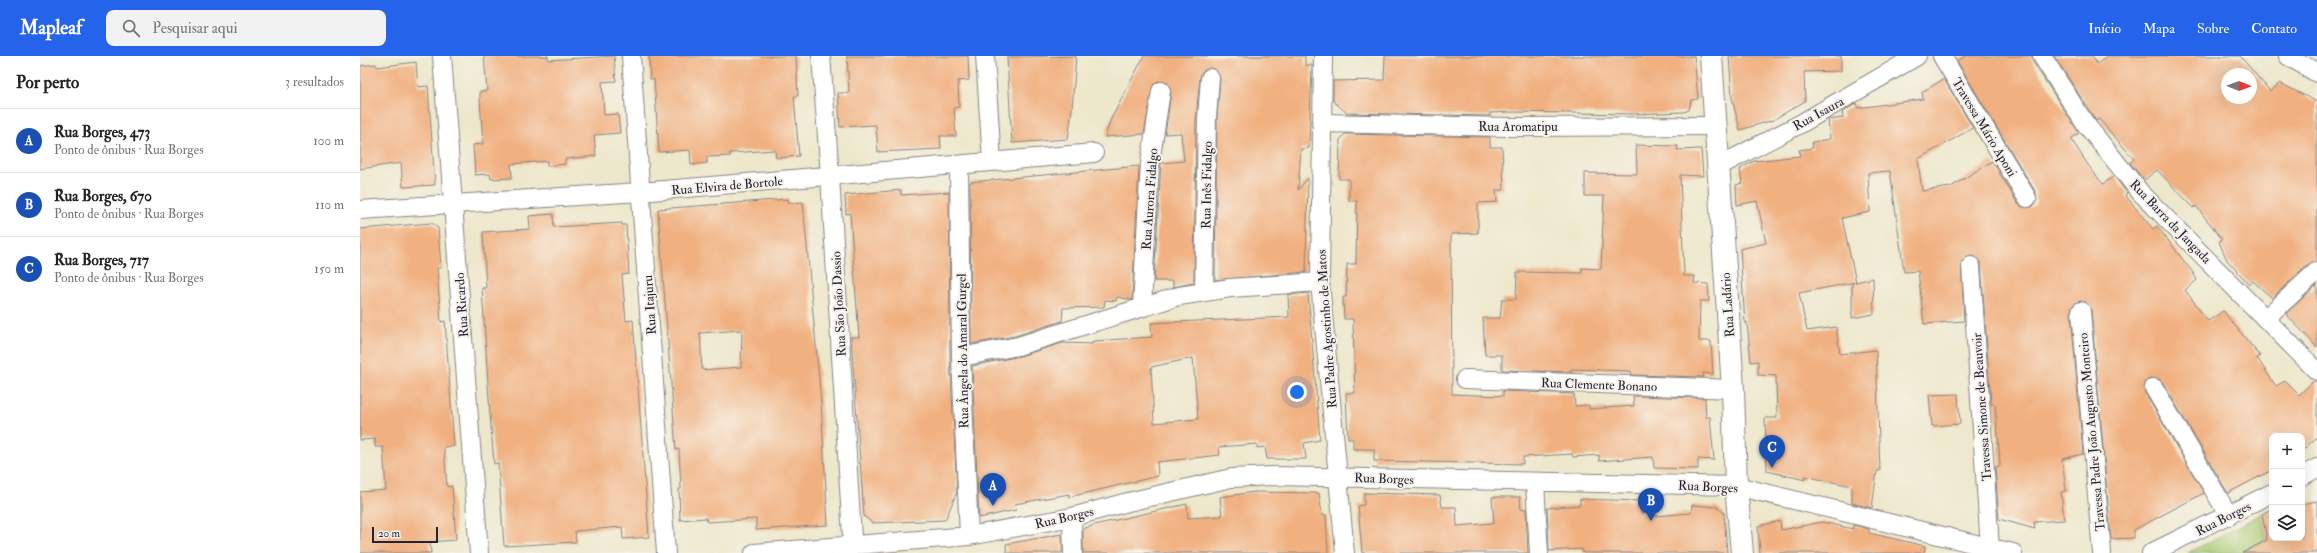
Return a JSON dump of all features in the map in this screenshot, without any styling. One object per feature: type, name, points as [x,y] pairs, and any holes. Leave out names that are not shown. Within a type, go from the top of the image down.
[{"type":"street","name":"Rua Ricardo","points":[[442,56],[479,553]]},
{"type":"street","name":"Rua Itajuru","points":[[631,56],[666,553]]},
{"type":"street","name":"Rua São João Dassio","points":[[821,56],[830,176],[852,550]]},
{"type":"street","points":[[985,56],[992,162]]},
{"type":"street","name":"Rua Padre Agostinho de Matos","points":[[1323,56],[1320,282],[1336,477],[1345,553]]},
{"type":"street","name":"Rua Ladário","points":[[1711,56],[1717,167],[1733,389],[1736,486],[1742,553]]},
{"type":"street","name":"Rua Isaura","points":[[1717,167],[1802,123],[1917,56]]},
{"type":"street","name":"Travessa Mário Aponi","points":[[1942,56],[2027,198]]},
{"type":"street","name":"Rua Barra da Jangada","points":[[2042,56],[2084,122],[2140,192],[2317,371]]},
{"type":"street","points":[[2288,56],[2317,74]]},
{"type":"street","name":"Rua Inês Fidalgo","points":[[1204,292],[1207,118],[1210,78]]},
{"type":"street","name":"Rua Aurora Fidalgo","points":[[1142,306],[1150,163],[1162,91]]},
{"type":"street","name":"Rua Aromatipu","points":[[1321,123],[1507,127],[1715,126]]},
{"type":"street","name":"Rua Elvira de Bortole","points":[[360,210],[640,192],[1094,153]]},
{"type":"street","name":"Rua Ângela do Amaral Gurgel","points":[[959,165],[961,357],[969,536]]},
{"type":"street","name":"Travessa Simone de Beauvoir","points":[[1971,266],[1990,548]]},
{"type":"street","points":[[2266,318],[2317,270]]},
{"type":"street","points":[[961,357],[1025,344],[1142,306],[1204,292],[1320,282]]},
{"type":"street","name":"Travessa Padre João Augusto Monteiro","points":[[2081,311],[2102,553]]},
{"type":"street","name":"Rua Clemente Bonano","points":[[1465,379],[1733,389]]},
{"type":"street","points":[[2154,388],[2229,516]]},
{"type":"street","points":[[2305,474],[2317,468]]},
{"type":"street","name":"Rua Borges","points":[[754,553],[852,550],[969,536],[1072,517],[1231,478],[1336,477],[1736,486],[2013,553]]},
{"type":"street","points":[[1535,482],[1539,553]]},
{"type":"street","name":"Rua Borges","points":[[2151,553],[2229,516],[2269,495]]},
{"type":"street","points":[[1072,517],[1073,553]]},
{"type":"green space","points":[[2262,514],[2266,540],[2241,553],[2188,553]]},
{"type":"building","points":[[484,56],[548,56],[548,60],[614,56],[616,81],[602,82],[604,115],[618,114],[620,133],[594,135],[596,156],[565,159],[565,164],[547,166],[547,161],[511,164],[512,178],[491,179],[490,174],[475,175],[473,145],[483,144],[480,91],[487,91]]},
{"type":"building","points":[[649,56],[796,56],[798,96],[794,96],[799,156],[776,158],[775,150],[730,153],[730,156],[707,157],[707,163],[691,165],[690,150],[659,152],[654,79],[650,79]]},
{"type":"building","points":[[847,56],[968,56],[969,80],[958,81],[959,107],[954,108],[956,136],[940,136],[941,149],[878,152],[876,125],[840,127],[838,93],[849,93]]},
{"type":"building","points":[[1076,56],[1068,139],[1012,143],[1007,57]]},
{"type":"building","points":[[1144,56],[1305,56],[1305,65],[1312,65],[1309,148],[1301,149],[1298,190],[1308,178],[1306,272],[1215,280],[1217,118],[1220,79],[1216,70],[1210,68],[1202,72],[1200,77],[1196,118],[1194,283],[1173,287],[1173,281],[1154,281],[1161,163],[1184,161],[1181,133],[1165,134],[1171,93],[1168,83],[1158,81],[1153,85],[1144,134],[1105,137],[1110,121]]},
{"type":"building","points":[[1385,56],[1694,56],[1698,99],[1691,100],[1689,110],[1684,112],[1634,114],[1509,112],[1490,113],[1490,116],[1347,113],[1333,101],[1333,81],[1384,80]]},
{"type":"building","points":[[1729,56],[1841,56],[1841,71],[1804,72],[1805,101],[1773,120],[1740,130],[1732,98]]},
{"type":"building","points":[[1966,56],[2032,56],[2033,62],[2079,133],[2071,139],[2088,165],[2103,184],[2114,176],[2127,193],[2125,195],[2153,229],[2157,226],[2194,274],[2197,280],[2185,290],[2208,321],[2223,311],[2260,356],[2257,358],[2276,386],[2285,381],[2299,395],[2314,381],[2317,381],[2317,437],[2305,448],[2305,433],[2269,433],[2269,472],[2228,493],[2163,383],[2159,379],[2149,379],[2145,383],[2145,393],[2204,493],[2134,530],[2134,538],[2111,539],[2091,310],[2086,302],[2080,301],[2072,306],[2071,312],[2083,454],[2062,459],[2066,491],[2061,492],[2064,520],[2034,522],[2035,529],[1999,519],[1995,467],[2000,466],[1999,449],[1995,404],[1991,404],[1981,265],[1976,257],[1971,256],[1961,262],[1964,321],[1924,324],[1918,271],[1904,272],[1890,171],[1868,173],[1870,212],[1842,218],[1856,282],[1799,293],[1807,331],[1836,327],[1840,354],[1876,350],[1880,471],[1877,471],[1872,508],[1852,503],[1852,486],[1804,476],[1805,480],[1767,471],[1765,418],[1777,418],[1776,376],[1758,375],[1758,361],[1751,362],[1747,322],[1745,323],[1740,249],[1766,243],[1757,201],[1737,205],[1736,185],[1742,183],[1740,169],[1754,161],[1800,156],[1799,150],[1813,148],[1812,142],[1830,139],[1828,120],[1843,118],[1842,112],[1857,103],[1858,108],[1923,99],[1922,92],[1944,79],[1973,128],[1918,159],[1922,191],[1951,187],[1992,161],[2018,204],[2022,207],[2032,207],[2036,203],[2036,193],[1957,61]]},
{"type":"building","points":[[2054,56],[2092,56],[2097,64],[2107,56],[2240,56],[2250,68],[2221,68],[2221,104],[2257,104],[2257,76],[2270,91],[2280,83],[2317,102],[2317,261],[2310,263],[2272,298],[2253,281],[2249,284],[2227,260],[2219,242],[2222,239],[2196,206],[2194,208],[2157,170],[2144,180],[2130,163],[2134,159],[2099,119],[2096,121]]},
{"type":"building","points":[[416,62],[418,87],[428,86],[435,185],[403,187],[401,163],[360,169],[360,66],[376,64],[377,67]]},
{"type":"building","points":[[1345,134],[1490,137],[1490,147],[1502,147],[1504,190],[1496,190],[1497,202],[1478,203],[1478,233],[1451,234],[1452,394],[1503,396],[1503,391],[1574,394],[1575,406],[1589,405],[1589,409],[1634,406],[1633,396],[1705,398],[1706,417],[1710,417],[1714,460],[1698,459],[1698,469],[1654,468],[1653,457],[1599,461],[1599,455],[1573,457],[1572,454],[1523,457],[1523,464],[1374,461],[1374,449],[1353,449],[1353,439],[1348,439],[1346,393],[1355,393],[1353,319],[1344,319],[1343,297],[1346,297],[1347,264],[1356,264],[1357,201],[1349,201],[1349,179],[1339,179],[1340,140]]},
{"type":"building","points":[[1636,145],[1678,146],[1677,150],[1701,149],[1703,176],[1680,175],[1684,276],[1695,276],[1694,283],[1708,284],[1709,301],[1700,301],[1699,341],[1711,341],[1713,374],[1703,373],[1704,377],[1632,375],[1631,371],[1571,369],[1572,372],[1502,370],[1502,355],[1485,355],[1483,318],[1500,318],[1502,299],[1516,299],[1517,272],[1582,273],[1582,268],[1601,269],[1604,196],[1585,196],[1585,173],[1637,174]]},
{"type":"building","points":[[1139,166],[1132,300],[1117,297],[1116,301],[1105,300],[1104,307],[1063,308],[1062,321],[1015,336],[971,344],[970,182]]},
{"type":"building","points":[[901,190],[901,195],[949,192],[950,357],[957,492],[945,520],[872,523],[864,516],[851,337],[859,337],[850,213],[846,214],[845,195]]},
{"type":"building","points":[[788,199],[789,203],[803,202],[821,402],[828,525],[756,530],[756,519],[707,522],[706,518],[680,520],[679,489],[681,489],[679,449],[676,450],[658,209]],"holes":[[[742,330],[741,367],[702,370],[700,333]]]},
{"type":"building","points":[[553,214],[554,227],[622,223],[622,225],[626,225],[629,274],[622,275],[626,321],[633,320],[649,537],[623,539],[622,527],[575,531],[576,542],[504,546],[498,463],[494,464],[490,415],[482,288],[486,288],[483,232],[530,229],[529,216]]},
{"type":"building","points":[[432,223],[438,228],[441,268],[437,268],[441,322],[445,321],[454,446],[444,447],[447,487],[452,486],[456,540],[430,542],[431,553],[360,553],[360,492],[386,490],[383,447],[375,447],[375,439],[360,440],[360,229]]},
{"type":"building","points":[[1873,278],[1874,314],[1852,318],[1852,283]]},
{"type":"building","points":[[2317,285],[2317,347],[2286,314]]},
{"type":"building","points":[[1308,293],[1320,440],[1304,443],[1306,459],[1267,459],[1265,447],[1257,448],[1257,444],[1219,447],[1220,455],[1157,462],[1158,476],[1069,497],[1069,494],[1015,504],[1016,510],[979,518],[972,366],[1020,356],[1063,343],[1092,344],[1093,341],[1152,337],[1151,323],[1289,317],[1288,295]],"holes":[[[1193,358],[1198,419],[1154,423],[1151,367]]]},
{"type":"building","points":[[1958,394],[1960,424],[1932,426],[1929,395]]},
{"type":"building","points":[[1254,492],[1319,493],[1322,515],[1326,515],[1328,553],[1083,553],[1083,529],[1094,525],[1187,504],[1188,518],[1222,516],[1220,497]]},
{"type":"building","points":[[1364,493],[1440,495],[1442,507],[1456,507],[1457,526],[1494,523],[1492,497],[1520,497],[1521,510],[1526,509],[1528,553],[1362,553],[1358,506],[1364,505]]},
{"type":"building","points":[[1580,499],[1640,501],[1641,513],[1655,513],[1655,516],[1691,513],[1692,505],[1717,507],[1724,513],[1727,553],[1583,553],[1582,549],[1549,551],[1547,508],[1580,505]]},
{"type":"building","points":[[2317,501],[2317,553],[2242,553],[2267,540],[2262,514],[2269,510],[2269,541],[2305,541],[2305,503]]},
{"type":"building","points":[[1780,521],[1781,530],[1822,522],[1853,529],[1853,525],[1869,529],[1869,533],[1925,546],[1924,553],[1760,553],[1758,526]]},
{"type":"building","points":[[1062,534],[1062,553],[1007,553],[1006,544]]},
{"type":"place","name":"Rua Borges, 717","points":[[1772,468]]},
{"type":"place","name":"Rua Borges, 473","points":[[993,506]]},
{"type":"place","name":"Rua Borges, 670","points":[[1651,521]]}]
